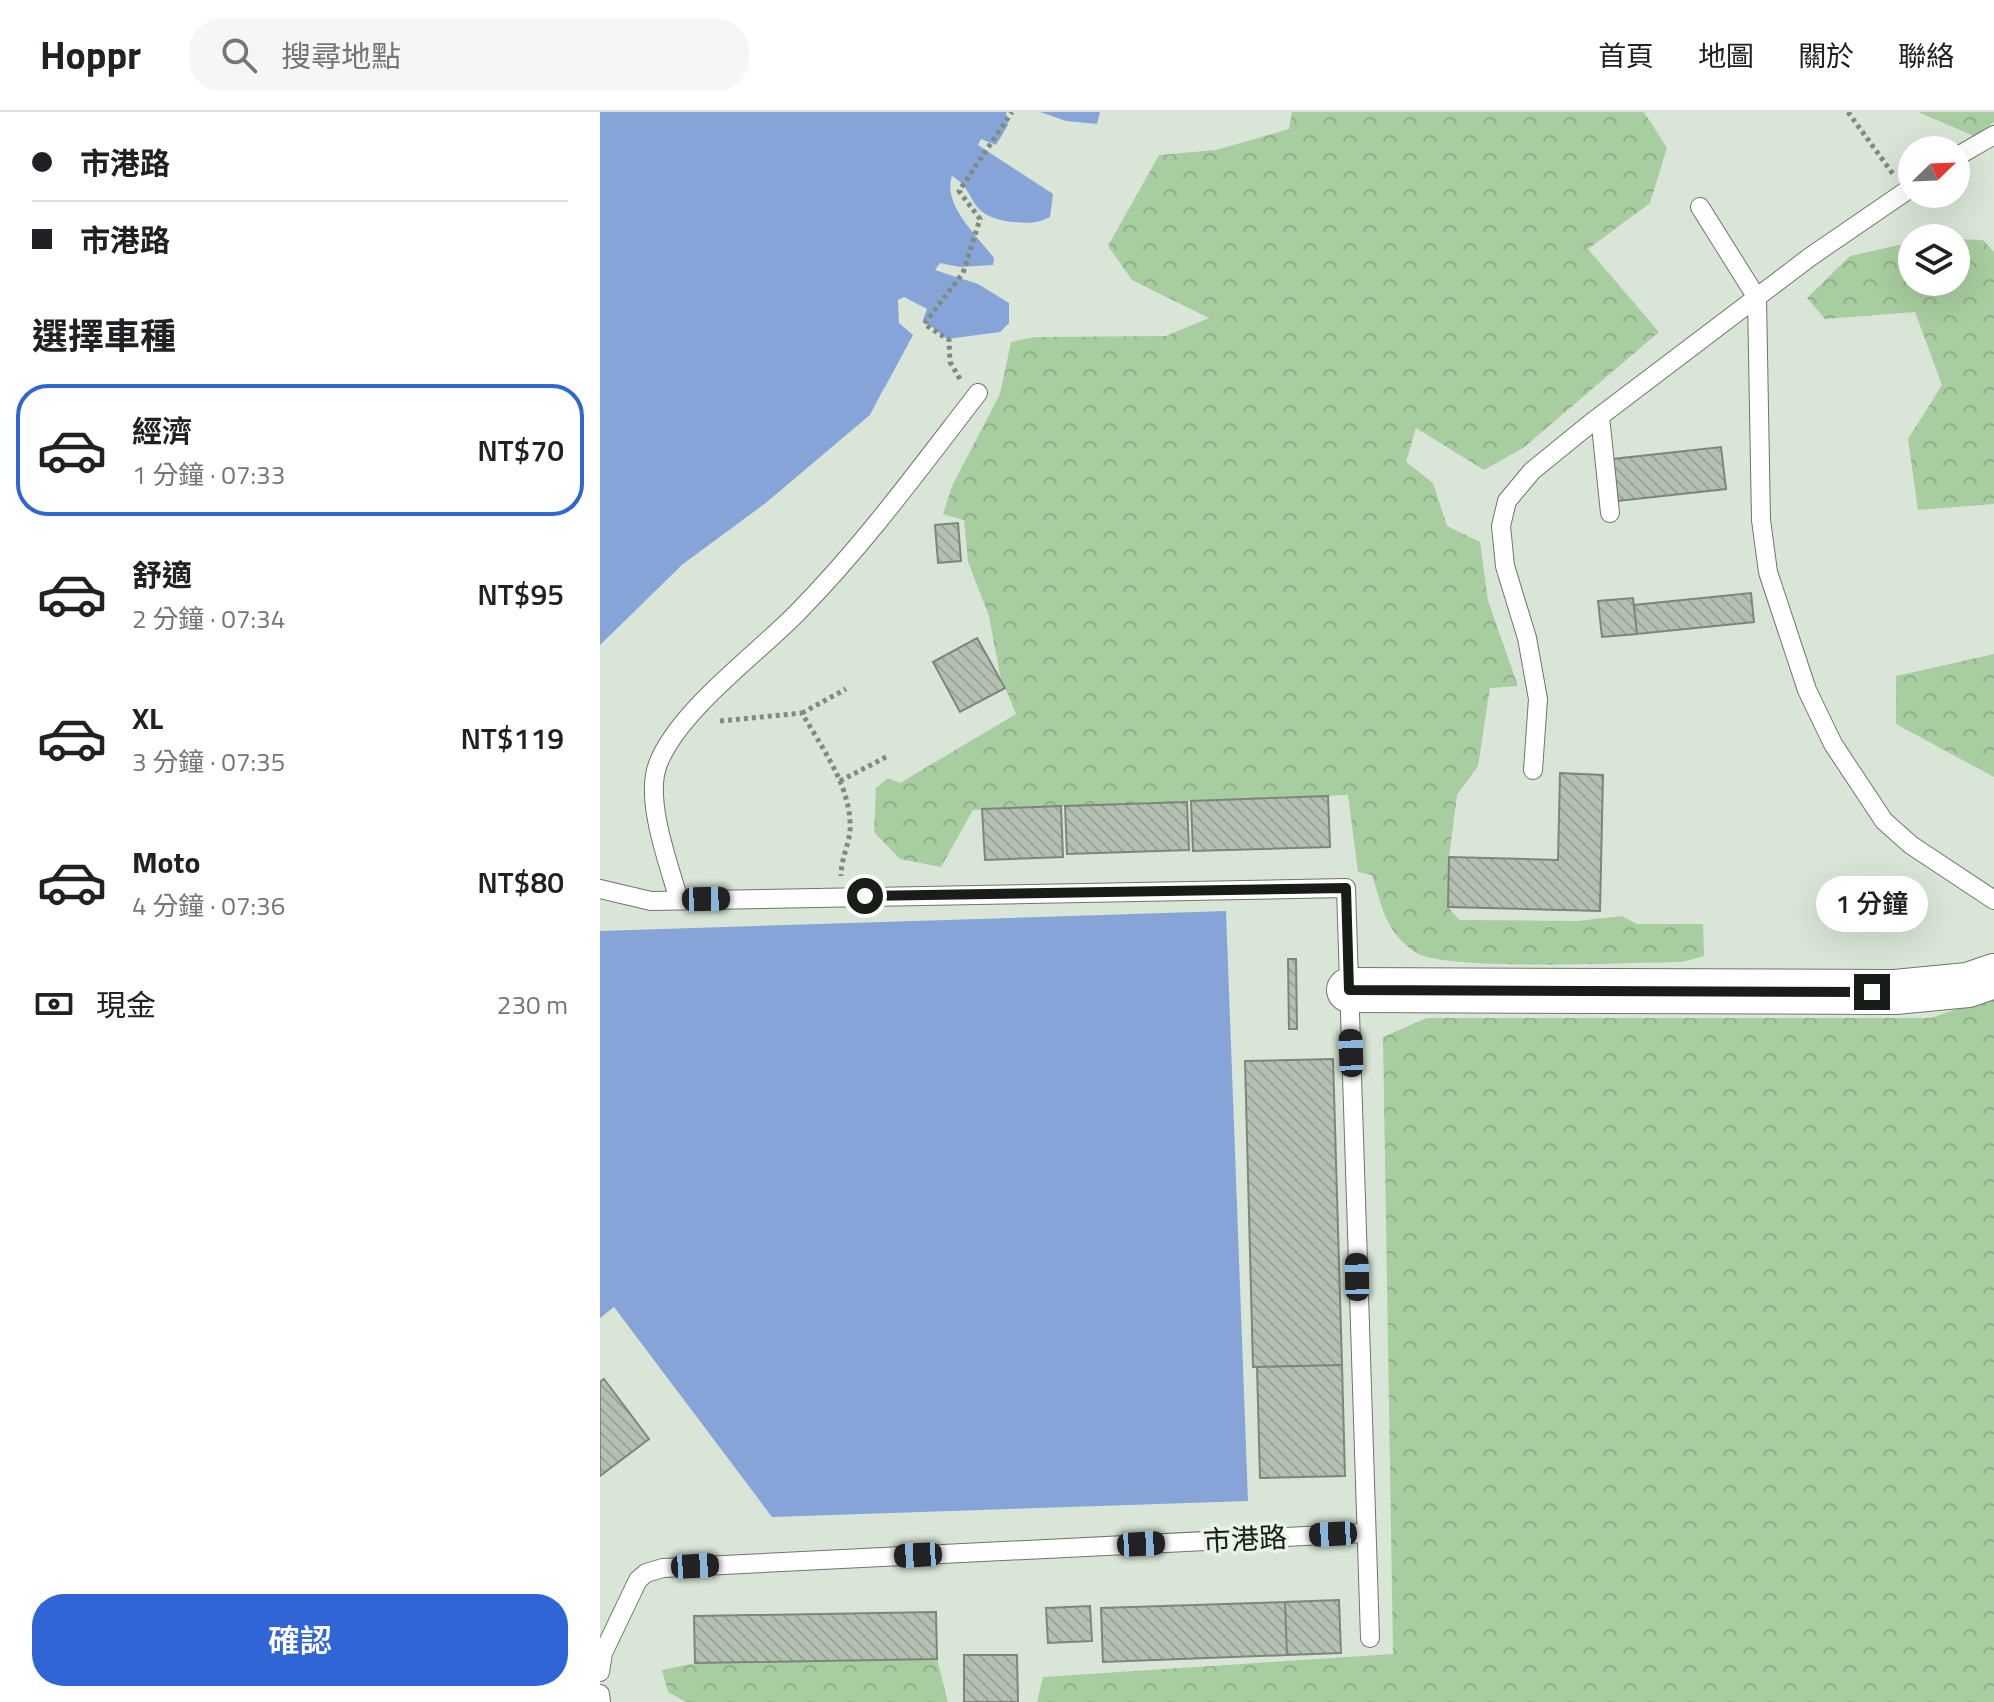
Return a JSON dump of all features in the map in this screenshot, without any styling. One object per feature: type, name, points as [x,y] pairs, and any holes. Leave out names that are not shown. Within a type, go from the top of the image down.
[{"type":"street","points":[[1349,990],[1919,992],[1968,985],[1994,976]]},
{"type":"lane","points":[[1970,149],[1994,135]]},
{"type":"lane","points":[[1533,770],[1538,699],[1535,671],[1505,566],[1501,526],[1507,501],[1532,471],[1600,416],[1898,197]]},
{"type":"lane","points":[[1700,207],[1757,298],[1761,520],[1768,572],[1807,690],[1841,757],[1884,821],[1911,845],[1994,900]]},
{"type":"lane","points":[[679,900],[654,788],[657,766],[694,712],[797,613],[872,530],[978,393]]},
{"type":"lane","points":[[1600,416],[1610,513]]},
{"type":"lane","points":[[600,889],[651,901],[1346,888],[1370,1638]]},
{"type":"lane","name":"市港路","points":[[600,1672],[603,1653],[638,1580],[646,1573],[663,1568],[1365,1533]]},
{"type":"lane","points":[[600,1694],[601,1702]]},
{"type":"path","points":[[978,393],[955,375],[949,340],[924,324],[963,273],[980,219],[959,191],[1012,112]]},
{"type":"path","points":[[1848,112],[1898,175]]},
{"type":"path","points":[[680,730],[711,722],[802,713],[846,689]]},
{"type":"path","points":[[802,713],[840,781],[851,822],[841,861],[840,896]]},
{"type":"path","points":[[840,781],[886,757]]},
{"type":"green space","points":[[1292,112],[1644,112],[1667,148],[1650,203],[1588,249],[1659,332],[1523,448],[1484,470],[1416,428],[1406,462],[1433,483],[1447,526],[1480,542],[1488,601],[1518,686],[1490,688],[1478,766],[1457,795],[1449,857],[1448,907],[1459,920],[1577,921],[1622,916],[1637,924],[1703,924],[1704,956],[1682,962],[1500,964],[1432,958],[1415,952],[1391,927],[1372,875],[1358,872],[1348,795],[973,810],[941,867],[900,859],[874,832],[876,788],[888,778],[900,783],[1016,714],[1000,675],[989,616],[968,562],[964,520],[943,514],[952,486],[1000,394],[1011,342],[1035,337],[1166,336],[1209,318],[1132,280],[1108,246],[1159,155],[1216,150],[1289,129]]},
{"type":"green space","points":[[1918,112],[1994,112],[1994,122],[1974,136]]},
{"type":"green space","points":[[1970,240],[1983,240],[1994,252],[1994,504],[1918,510],[1908,439],[1942,385],[1915,312],[1825,319],[1807,298],[1850,256],[1898,245],[1898,296],[1970,296]]},
{"type":"green space","points":[[1994,654],[1994,777],[1896,724],[1896,676]]},
{"type":"green space","points":[[1994,996],[1994,1702],[1037,1702],[1043,1677],[1393,1654],[1383,1037],[1427,1018],[1931,1018]]},
{"type":"green space","points":[[937,1659],[948,1702],[686,1702],[668,1692],[662,1670],[695,1663]]},
{"type":"water","points":[[600,112],[1006,112],[1008,125],[996,145],[981,139],[978,145],[1053,194],[1050,217],[1040,221],[1013,222],[987,215],[952,176],[950,187],[957,209],[994,258],[993,265],[960,267],[940,263],[935,270],[978,284],[1009,303],[1009,323],[1000,332],[947,339],[923,320],[927,309],[904,297],[898,300],[899,323],[913,335],[870,415],[766,503],[682,565],[600,645]]},
{"type":"water","points":[[1040,112],[1100,112],[1097,124],[1066,121]]},
{"type":"water","points":[[1226,911],[1248,1501],[772,1517],[614,1307],[600,1318],[600,931]]},
{"type":"pier","points":[[884,388],[887,390],[873,418],[769,506],[685,568],[600,649],[682,565],[766,503],[870,415]]},
{"type":"building","points":[[1721,447],[1726,489],[1618,501],[1613,459]]},
{"type":"building","points":[[958,523],[961,561],[938,563],[935,525]]},
{"type":"building","points":[[1751,593],[1754,622],[1637,634],[1634,605]]},
{"type":"building","points":[[1633,598],[1637,634],[1602,637],[1598,601]]},
{"type":"building","points":[[977,638],[1005,688],[960,712],[933,662]]},
{"type":"building","points":[[1560,773],[1603,775],[1600,911],[1448,907],[1449,857],[1558,860]]},
{"type":"building","points":[[1328,796],[1330,847],[1193,851],[1191,801]]},
{"type":"building","points":[[1187,802],[1189,850],[1067,854],[1065,806]]},
{"type":"building","points":[[1061,806],[1063,857],[985,860],[982,809]]},
{"type":"building","points":[[1288,959],[1296,959],[1297,1029],[1289,1029]]},
{"type":"building","points":[[1333,1059],[1342,1365],[1253,1367],[1245,1061]]},
{"type":"building","points":[[1342,1365],[1345,1476],[1260,1478],[1257,1367]]},
{"type":"building","points":[[604,1379],[649,1439],[600,1476],[600,1382]]},
{"type":"building","points":[[1339,1600],[1341,1653],[1287,1655],[1285,1602]]},
{"type":"building","points":[[1285,1602],[1287,1655],[1103,1662],[1101,1608]]},
{"type":"building","points":[[1090,1606],[1092,1641],[1048,1643],[1046,1608]]},
{"type":"building","points":[[936,1612],[937,1659],[695,1663],[694,1616]]},
{"type":"building","points":[[964,1655],[1017,1655],[1018,1702],[964,1702]]},
{"type":"route","points":[[865,896],[1346,888],[1349,990],[1872,992]]}]
